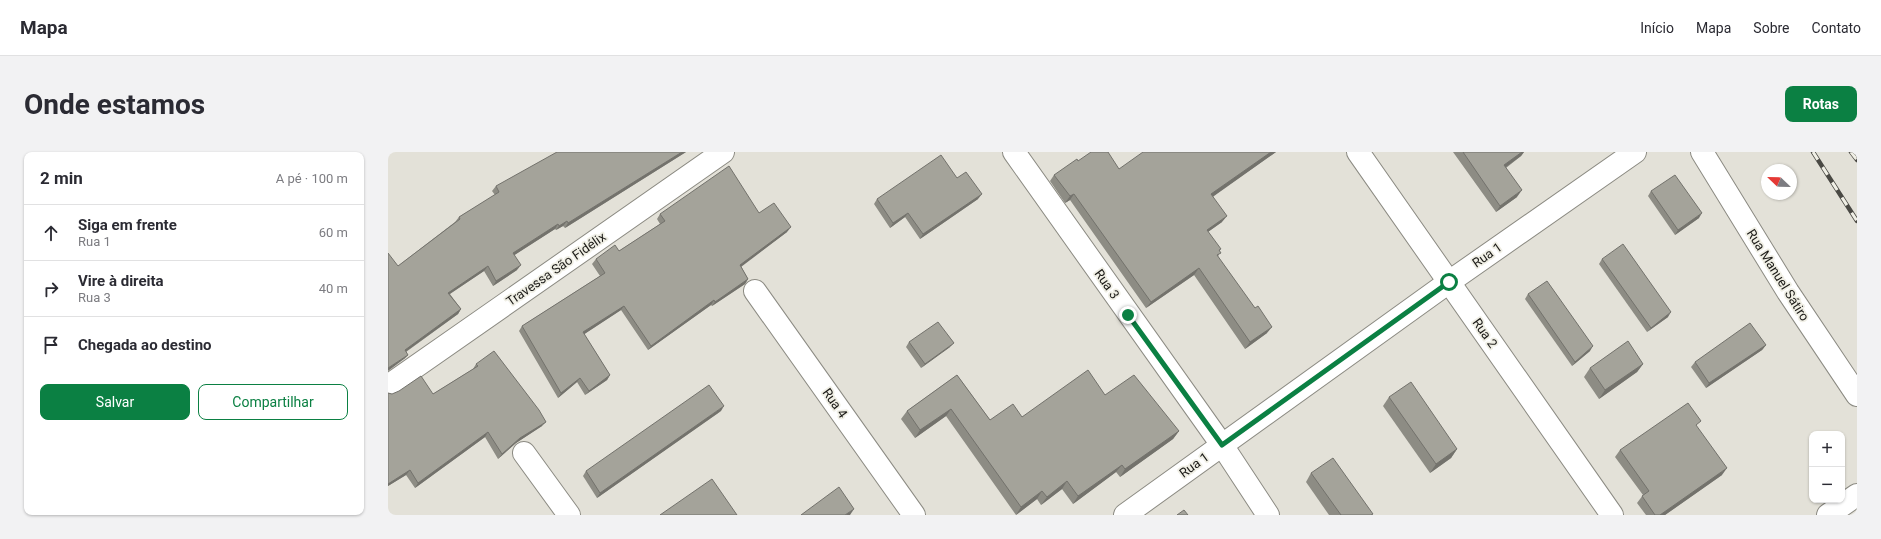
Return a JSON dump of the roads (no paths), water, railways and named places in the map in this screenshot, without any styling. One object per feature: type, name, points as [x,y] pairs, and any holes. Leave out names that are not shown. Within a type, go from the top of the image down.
[{"type":"street","name":"Travessa São Fidélix","points":[[388,386],[723,152]]},
{"type":"street","name":"Rua 3","points":[[1014,152],[1222,445],[1268,515]]},
{"type":"street","name":"Rua 2","points":[[1358,152],[1612,515]]},
{"type":"street","name":"Rua 1","points":[[1125,515],[1449,282],[1635,152]]},
{"type":"street","name":"Rua Manuel Sátiro","points":[[1702,152],[1788,292],[1857,395]]},
{"type":"street","name":"Rua 4","points":[[755,291],[914,515]]},
{"type":"street","points":[[524,453],[569,515]]},
{"type":"street","points":[[1828,515],[1857,495]]},
{"type":"railway","points":[[1813,152],[1857,221]]},
{"type":"railway","points":[[1851,152],[1857,160]]}]
